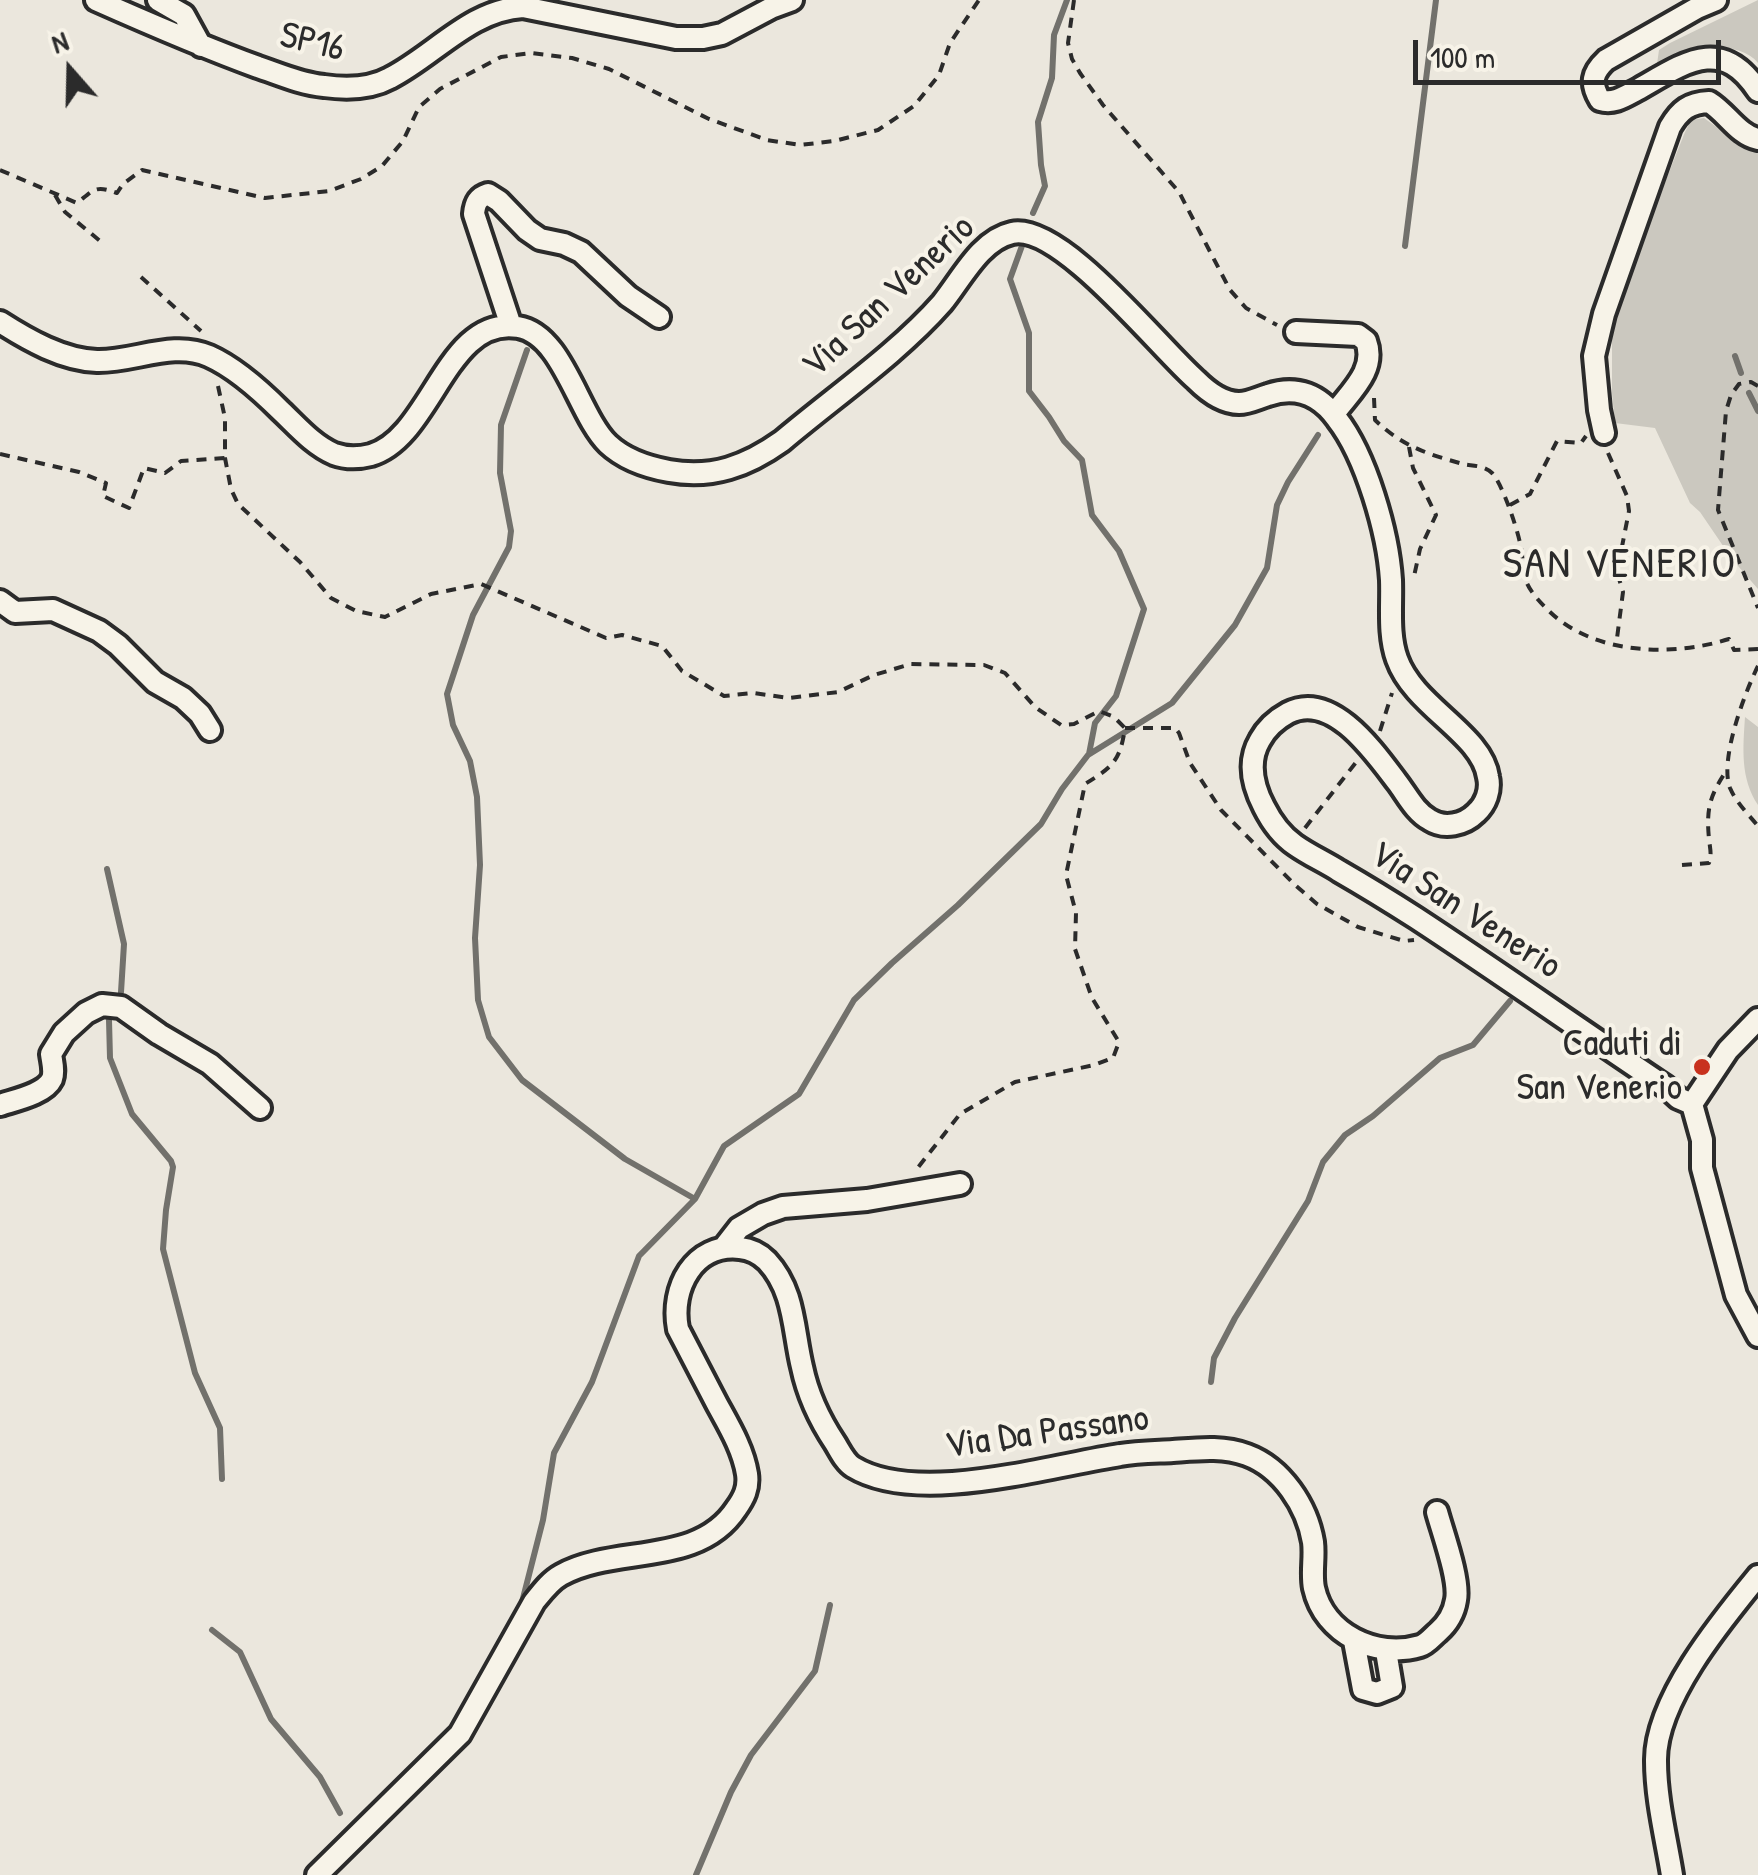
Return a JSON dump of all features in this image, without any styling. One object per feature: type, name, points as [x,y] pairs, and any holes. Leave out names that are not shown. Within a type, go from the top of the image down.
[{"type":"street","name":"SP16","points":[[96,0],[201,46],[289,78],[319,86],[362,87],[388,80],[451,36],[506,8],[522,7],[676,38],[703,38],[722,34],[792,0]]},
{"type":"street","points":[[158,0],[184,15],[201,46]]},
{"type":"street","points":[[1716,0],[1606,60],[1592,78],[1594,90],[1600,100],[1610,102],[1683,65],[1722,58],[1734,63],[1758,91]]},
{"type":"street","points":[[1604,433],[1594,356],[1604,314],[1670,127],[1686,106],[1709,102],[1746,136],[1758,139]]},
{"type":"street","points":[[0,322],[74,359],[100,361],[165,351],[195,351],[215,359],[221,373],[261,392],[331,453],[358,457],[382,450],[406,430],[467,345],[482,334],[511,326],[474,214],[476,201],[482,196],[488,194],[500,202],[540,239],[581,252],[628,296],[659,317]]},
{"type":"street","name":"Via San Venerio","points":[[511,326],[534,332],[547,345],[590,420],[606,443],[623,456],[672,472],[716,473],[763,455],[782,441],[908,337],[941,304],[983,251],[1003,236],[1024,232],[1036,234],[1084,270],[1214,395],[1242,403],[1274,392],[1293,391],[1320,400],[1356,449],[1383,532],[1391,578],[1392,637],[1398,660],[1419,695],[1476,749],[1488,774],[1488,792],[1474,816],[1461,823],[1437,824],[1427,819],[1346,722],[1308,707],[1295,709],[1270,726],[1258,742],[1252,766],[1266,813],[1293,844],[1376,892],[1692,1104]]},
{"type":"street","points":[[1296,332],[1358,335],[1369,347],[1364,375],[1334,414]]},
{"type":"street","points":[[0,601],[15,612],[52,610],[99,631],[156,682],[183,698],[210,730]]},
{"type":"street","points":[[0,1105],[44,1088],[54,1070],[50,1054],[64,1033],[86,1013],[102,1005],[121,1007],[210,1064],[260,1108]]},
{"type":"street","points":[[1758,1019],[1728,1050],[1692,1104],[1702,1140],[1702,1168],[1736,1294],[1758,1336]]},
{"type":"street","points":[[317,1875],[460,1734],[534,1602],[547,1586],[580,1567],[706,1539],[730,1518],[743,1499],[747,1475],[738,1444],[678,1329],[674,1310],[686,1276],[699,1260],[726,1246],[740,1228],[783,1207],[868,1200],[960,1184]]},
{"type":"street","name":"Via Da Passano","points":[[726,1246],[748,1249],[766,1260],[781,1281],[792,1308],[802,1370],[818,1418],[850,1465],[882,1480],[945,1485],[1124,1454],[1222,1448],[1251,1456],[1279,1475],[1300,1503],[1312,1541],[1314,1588],[1327,1618],[1354,1640]]},
{"type":"street","points":[[1386,1650],[1392,1686],[1378,1692],[1363,1689],[1354,1640],[1386,1650],[1424,1645],[1447,1624],[1457,1599],[1453,1568],[1437,1512]]},
{"type":"street","points":[[1672,1875],[1657,1772],[1659,1731],[1685,1677],[1726,1615],[1758,1576]]},
{"type":"path","points":[[0,170],[77,203],[100,187],[117,193],[142,170],[266,198],[329,191],[382,166],[403,141],[419,108],[440,89],[501,57],[531,53],[572,58],[609,69],[709,119],[767,140],[800,145],[834,141],[878,130],[914,106],[939,75],[950,43],[979,0]]},
{"type":"path","points":[[1074,0],[1068,42],[1080,73],[1179,192],[1230,290],[1246,308],[1296,332]]},
{"type":"path","points":[[55,195],[65,212],[105,246]]},
{"type":"path","points":[[141,277],[200,330],[221,373],[225,458],[238,504],[300,562],[331,598],[356,611],[384,617],[431,594],[481,584],[606,638],[622,635],[662,646],[682,671],[724,696],[753,693],[789,698],[838,692],[911,664],[984,665],[1004,673],[1036,707],[1061,725],[1074,724],[1099,711],[1114,717],[1124,728],[1122,748],[1113,766],[1085,784],[1066,875],[1076,913],[1075,949],[1092,998],[1119,1042],[1118,1049],[1113,1058],[1094,1065],[1015,1082],[960,1114],[918,1169]]},
{"type":"path","points":[[1364,375],[1374,394],[1375,420],[1392,436],[1409,447],[1480,466],[1492,473],[1509,506],[1521,544],[1524,577],[1535,597],[1574,632],[1616,646],[1691,650],[1730,639],[1734,650],[1758,650]]},
{"type":"path","points":[[1758,386],[1751,382],[1739,384],[1731,395],[1726,412],[1718,510],[1758,608]]},
{"type":"path","points":[[1509,506],[1530,494],[1557,440],[1582,443],[1591,428],[1604,433],[1610,462],[1627,496],[1629,510],[1617,572],[1623,592],[1616,646]]},
{"type":"path","points":[[1409,447],[1412,468],[1436,515],[1420,550],[1412,584]]},
{"type":"path","points":[[0,454],[79,472],[106,484],[103,496],[129,508],[144,468],[164,472],[180,461],[225,458]]},
{"type":"path","points":[[1758,666],[1733,732],[1728,781],[1758,826]]},
{"type":"path","points":[[1380,732],[1393,688]]},
{"type":"path","points":[[1293,844],[1357,761]]},
{"type":"path","points":[[1682,865],[1709,862],[1711,793],[1729,768]]},
{"type":"shaded area","points":[[1758,0],[1758,63],[1738,50],[1712,47],[1691,50],[1657,64],[1659,50],[1670,43]]},
{"type":"shaded area","points":[[1704,118],[1747,149],[1758,150],[1758,589],[1690,503],[1655,428],[1615,423],[1612,332],[1630,270],[1685,132],[1691,120]]},
{"type":"shaded area","points":[[1745,717],[1758,727],[1758,805],[1745,773]]},
{"type":"waterway","points":[[1033,213],[1045,186],[1038,122],[1052,78],[1054,35],[1067,0]]},
{"type":"waterway","points":[[1405,246],[1436,0]]},
{"type":"waterway","points":[[1023,243],[1010,279],[1029,333],[1029,391],[1082,460],[1092,515],[1119,551],[1144,609],[1116,696],[1095,723],[1089,754]]},
{"type":"waterway","points":[[527,350],[501,425],[500,473],[511,531],[509,547],[473,615],[447,694],[453,725],[470,761],[477,797],[478,1000],[489,1037],[522,1080],[625,1159],[695,1199]]},
{"type":"waterway","points":[[1735,356],[1741,373]]},
{"type":"waterway","points":[[1749,393],[1758,411]]},
{"type":"waterway","points":[[520,1610],[543,1520],[554,1453],[592,1382],[639,1256],[695,1199],[724,1146],[799,1094],[854,1000],[1041,824],[1088,755],[1172,703],[1235,625],[1267,568],[1277,505],[1318,435]]},
{"type":"waterway","points":[[107,869],[124,944],[121,992]]},
{"type":"waterway","points":[[1211,1382],[1214,1358],[1308,1201],[1323,1162],[1345,1135],[1440,1058],[1473,1045],[1510,1001]]},
{"type":"waterway","points":[[109,1020],[110,1058],[132,1114],[173,1167],[163,1249],[195,1373],[220,1428],[222,1479]]},
{"type":"waterway","points":[[696,1875],[751,1755],[815,1671],[830,1605]]},
{"type":"waterway","points":[[212,1630],[240,1652],[271,1719],[320,1777],[340,1813]]},
{"type":"place","name":"Caduti di San Venerio","points":[[1702,1067]]},
{"type":"district","name":"SAN VENERIO","points":[[1620,566]]}]
